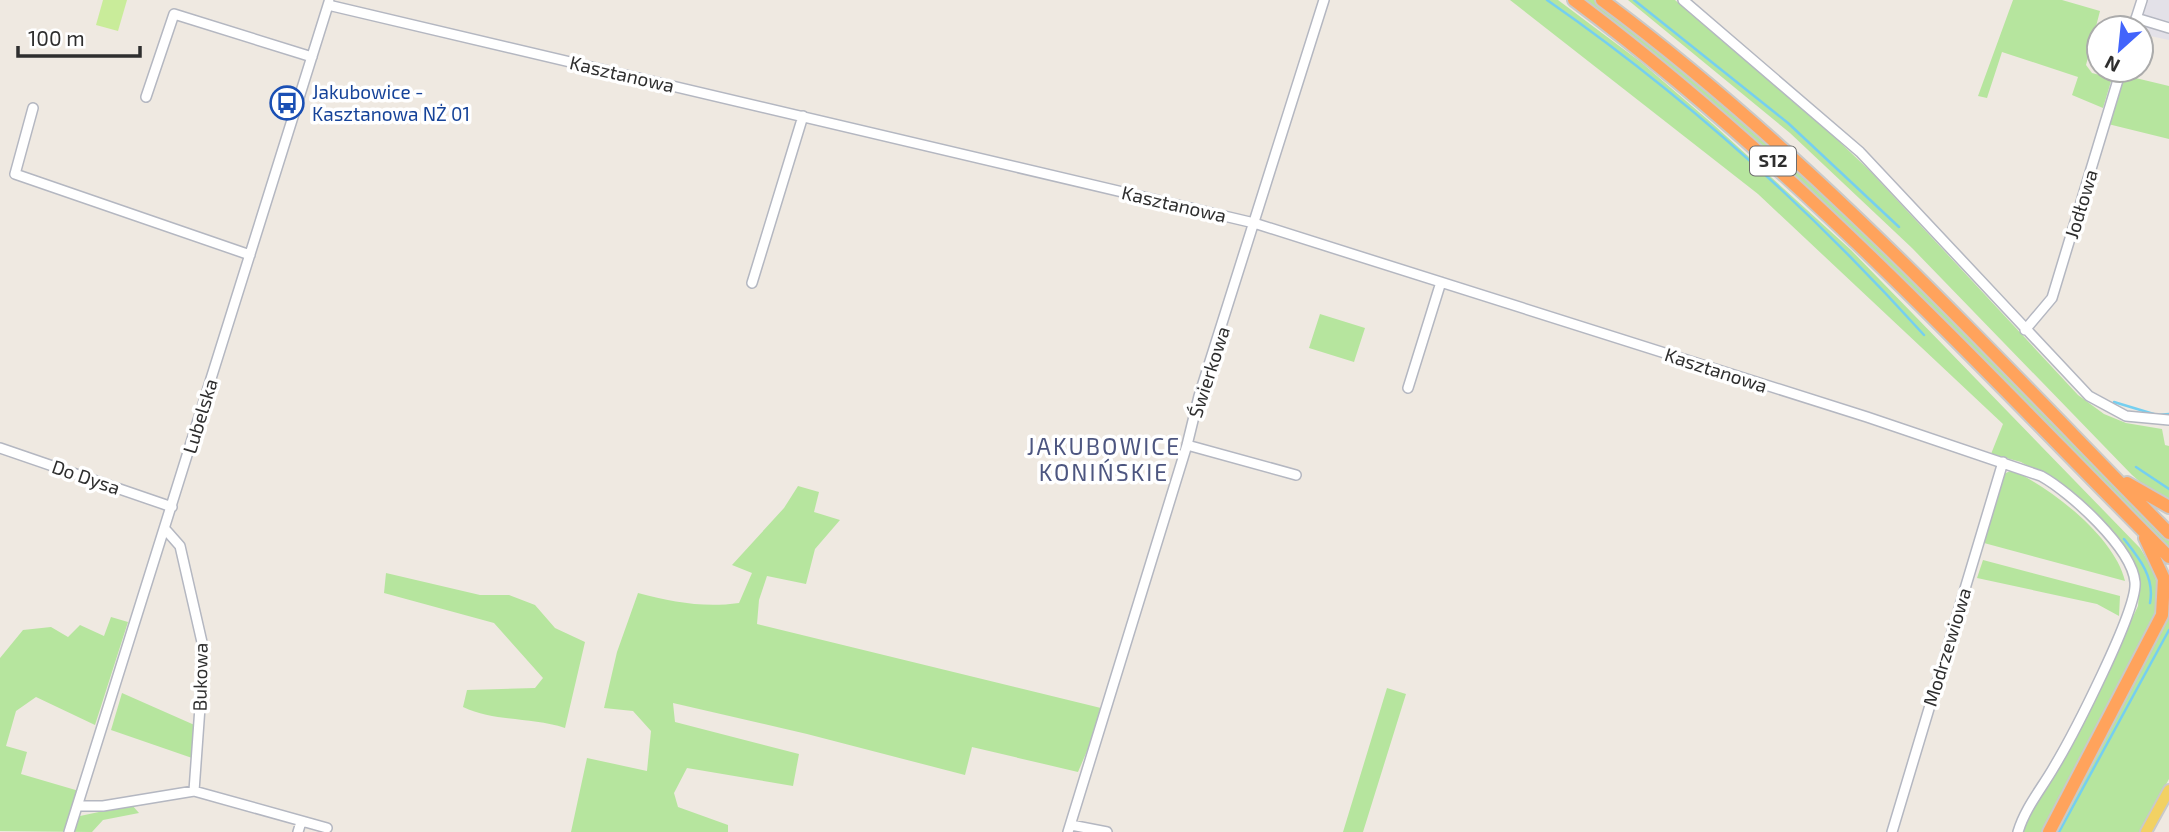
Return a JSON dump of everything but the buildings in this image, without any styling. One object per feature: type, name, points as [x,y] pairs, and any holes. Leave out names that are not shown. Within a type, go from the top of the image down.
[{"type":"highway","name":"S12","points":[[1574,0],[1714,110],[1810,195],[2169,556]]},
{"type":"highway","name":"S12","points":[[1602,0],[1715,88],[1814,177],[2169,533]]},
{"type":"highway","points":[[2107,470],[2169,507]]},
{"type":"highway","points":[[2049,832],[2162,615],[2164,579],[2138,526]]},
{"type":"main road","points":[[2146,832],[2169,790]]},
{"type":"street","name":"Świerkowa","points":[[1107,832],[1070,828],[1187,445],[1199,396],[1324,0]]},
{"type":"street","points":[[1683,0],[1860,152],[2079,387],[2105,407],[2145,420],[2169,420]]},
{"type":"street","name":"Kasztanowa","points":[[329,2],[1254,223],[2041,476],[2066,493],[2119,547],[2135,582],[2133,605],[2126,623],[2062,752],[2028,808],[2018,832]]},
{"type":"street","name":"Lubelska","points":[[69,832],[329,2]]},
{"type":"street","points":[[146,97],[174,14],[312,57]]},
{"type":"street","name":"Jodłowa","points":[[2025,330],[2052,298],[2117,84]]},
{"type":"street","points":[[33,108],[15,174],[250,256]]},
{"type":"street","points":[[752,283],[803,116]]},
{"type":"street","points":[[1408,388],[1441,282]]},
{"type":"street","points":[[1187,445],[1296,475]]},
{"type":"street","name":"Do Dysa","points":[[0,448],[172,507]]},
{"type":"street","name":"Modrzewiowa","points":[[1892,832],[2003,462]]},
{"type":"street","name":"Bukowa","points":[[165,529],[180,546],[204,651],[194,791]]},
{"type":"street","points":[[78,806],[103,806],[194,791],[327,828]]},
{"type":"street","points":[[298,832],[301,822]]},
{"type":"shaded area","points":[[2146,0],[2169,0],[2169,40],[2155,37],[2155,14],[2142,14]]},
{"type":"green space","points":[[103,0],[127,0],[118,31],[96,25]]},
{"type":"green space","points":[[1510,0],[1558,0],[1642,63],[1714,125],[1851,250],[2140,548],[2158,589],[2154,618],[2045,832],[2022,832],[2138,606],[2140,580],[2130,555],[2120,541],[2069,490],[2021,462],[1991,454],[2003,424],[1758,194]]},
{"type":"green space","points":[[1583,0],[1594,0],[1672,61],[1747,124],[1892,258],[2169,541],[2169,550],[1958,334],[1814,194],[1663,62]]},
{"type":"green space","points":[[1628,0],[1675,0],[1825,128],[1870,171],[2078,395],[2104,414],[2126,423],[2162,429],[2165,445],[2169,446],[2169,501],[2132,475],[1912,248],[1790,133]]},
{"type":"green space","points":[[2013,0],[2062,0],[2100,11],[2099,14],[2085,14],[2085,84],[2110,84],[2103,108],[2072,95],[2078,77],[2002,52],[1987,98],[1978,96]]},
{"type":"green space","points":[[2155,83],[2169,86],[2169,139],[2108,124],[2120,84]]},
{"type":"green space","points":[[1320,314],[1365,328],[1354,362],[1309,348]]},
{"type":"green space","points":[[2012,470],[2062,501],[2095,531],[2119,564],[2125,581],[1984,543],[2004,474]]},
{"type":"green space","points":[[798,486],[819,492],[814,512],[840,520],[815,549],[806,584],[767,576],[759,600],[757,624],[1105,709],[1078,772],[972,747],[965,775],[673,703],[675,722],[799,754],[793,786],[687,768],[674,793],[678,807],[728,825],[728,832],[571,832],[587,758],[647,771],[651,731],[633,711],[604,708],[617,652],[638,593],[688,603],[739,603],[752,573],[732,565],[784,508]]},
{"type":"green space","points":[[1983,560],[2120,596],[2119,616],[2097,604],[1977,578]]},
{"type":"green space","points":[[386,573],[480,595],[509,595],[535,605],[555,628],[585,642],[565,728],[488,715],[463,707],[467,690],[535,688],[543,678],[494,623],[384,593]]},
{"type":"green space","points":[[2169,609],[2169,779],[2140,832],[2054,832]]},
{"type":"green space","points":[[111,617],[128,622],[95,725],[36,697],[16,711],[6,746],[27,752],[21,774],[79,791],[73,814],[80,816],[132,805],[139,813],[103,820],[92,832],[0,831],[0,658],[23,630],[51,627],[68,637],[80,625],[104,636]]},
{"type":"green space","points":[[1387,688],[1406,694],[1363,832],[1343,832]]},
{"type":"green space","points":[[122,693],[199,727],[195,759],[111,730]]},
{"type":"waterway","points":[[1547,0],[1648,75],[1745,157],[1837,244],[1924,335]]},
{"type":"waterway","points":[[1634,0],[1788,123],[1899,227]]},
{"type":"waterway","points":[[2114,402],[2157,415],[2169,414]]},
{"type":"waterway","points":[[2136,467],[2169,489]]},
{"type":"waterway","points":[[2124,539],[2148,576],[2150,603]]},
{"type":"waterway","points":[[2059,832],[2169,630]]},
{"type":"place","name":"Jakubowice - Kasztanowa NŻ 01","points":[[287,103]]},
{"type":"district","name":"JAKUBOWICE KONIŃSKIE","points":[[1104,460]]}]
